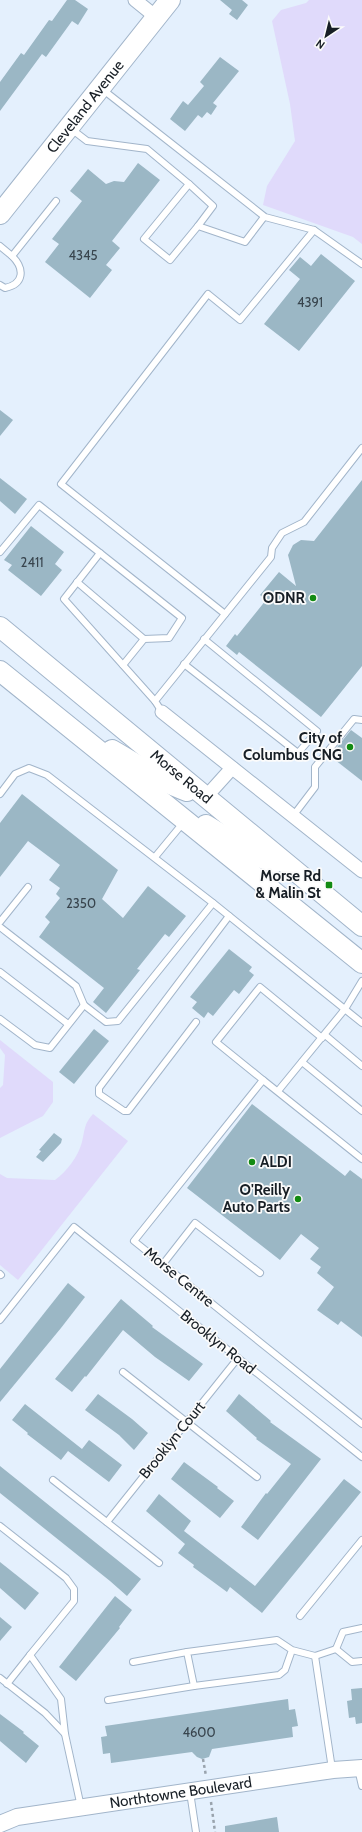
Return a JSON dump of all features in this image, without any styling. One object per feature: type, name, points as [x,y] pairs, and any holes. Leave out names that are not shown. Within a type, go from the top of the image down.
[{"type":"main road","name":"Cleveland Avenue","points":[[0,214],[170,0]]},
{"type":"main road","name":"Morse Road","points":[[0,627],[205,798],[362,926]]},
{"type":"main road","name":"Morse Road","points":[[0,671],[184,821],[362,963]]},
{"type":"main road","points":[[65,724],[138,764],[168,784],[205,798]]},
{"type":"main road","points":[[184,821],[201,822],[255,855],[301,876]]},
{"type":"street","points":[[135,0],[156,17]]},
{"type":"street","points":[[162,712],[362,871]]},
{"type":"street","points":[[205,798],[232,768]]},
{"type":"street","name":"Northtowne Boulevard","points":[[0,1824],[17,1817],[333,1770],[360,1769]]},
{"type":"lane","points":[[101,88],[264,217],[314,230],[362,264]]},
{"type":"lane","points":[[69,127],[87,141],[147,149],[189,184],[213,206],[170,260],[144,239],[189,184]]},
{"type":"lane","points":[[12,256],[56,201]]},
{"type":"lane","points":[[198,226],[245,242],[264,217]]},
{"type":"lane","points":[[225,614],[61,484],[208,294],[240,320],[314,230]]},
{"type":"lane","points":[[0,246],[21,266],[22,271],[20,278],[10,287],[5,288],[0,285]]},
{"type":"lane","points":[[154,701],[271,557],[272,548],[282,533],[304,522],[362,448]]},
{"type":"lane","points":[[0,552],[39,505],[182,618],[169,638],[144,639],[77,582]]},
{"type":"lane","points":[[100,554],[64,599],[123,665],[162,712]]},
{"type":"lane","points":[[123,665],[144,639]]},
{"type":"lane","points":[[184,664],[298,753],[317,731],[204,639]]},
{"type":"lane","points":[[293,816],[315,787],[315,767],[354,719],[362,720]]},
{"type":"lane","points":[[0,794],[15,774],[29,768],[47,775],[155,857],[362,1023]]},
{"type":"lane","points":[[155,857],[184,821]]},
{"type":"lane","points":[[0,922],[28,887]]},
{"type":"lane","points":[[0,927],[76,986],[84,1005],[106,1022],[118,1021],[213,903]]},
{"type":"lane","points":[[196,1022],[128,1111],[124,1111],[99,1094],[99,1088],[229,916]]},
{"type":"lane","points":[[0,972],[68,1024]]},
{"type":"lane","points":[[278,1091],[345,1010],[362,981]]},
{"type":"lane","points":[[362,1066],[260,987],[216,1042],[362,1159]]},
{"type":"lane","points":[[0,1019],[35,1045],[50,1048],[84,1005]]},
{"type":"lane","points":[[302,1062],[362,1111]]},
{"type":"lane","name":"Morse Centre","points":[[263,1080],[134,1241],[362,1424]]},
{"type":"lane","points":[[163,1264],[195,1223],[260,1273]]},
{"type":"lane","name":"Brooklyn Road","points":[[0,1320],[74,1227],[362,1457]]},
{"type":"lane","name":"Brooklyn Court","points":[[106,1522],[238,1358]]},
{"type":"lane","points":[[123,1372],[257,1477]]},
{"type":"lane","points":[[53,1480],[159,1563]]},
{"type":"lane","points":[[0,1526],[66,1578],[74,1588],[74,1601],[7,1684]]},
{"type":"lane","points":[[300,1616],[362,1540]]},
{"type":"lane","points":[[133,1662],[187,1652],[277,1640],[292,1650],[315,1656],[336,1649],[343,1632],[362,1628]]},
{"type":"lane","points":[[336,1649],[352,1662],[362,1661]]},
{"type":"lane","points":[[108,1700],[194,1686],[279,1675],[286,1670],[292,1650]]},
{"type":"lane","points":[[187,1652],[194,1686]]},
{"type":"lane","points":[[30,1655],[61,1699],[65,1734],[81,1808]]},
{"type":"lane","points":[[315,1656],[333,1770]]},
{"type":"lane","points":[[0,1678],[45,1713],[65,1734]]},
{"type":"lane","points":[[360,1769],[362,1786]]},
{"type":"lane","points":[[190,1792],[196,1832]]},
{"type":"path","points":[[203,1759],[207,1780]]},
{"type":"path","points":[[211,1799],[215,1832]]},
{"type":"shaded area","points":[[309,0],[362,0],[362,244],[353,237],[263,205],[267,186],[295,141],[290,104],[272,21],[281,10],[306,3]]},
{"type":"shaded area","points":[[0,1040],[53,1082],[53,1102],[43,1116],[0,1138],[0,1088],[3,1085],[5,1055],[0,1048]]},
{"type":"shaded area","points":[[93,1114],[128,1141],[18,1280],[0,1265],[0,1174],[7,1178],[55,1180],[68,1168],[75,1158],[82,1142],[86,1124]]},
{"type":"building","points":[[67,0],[75,0],[88,9],[78,25],[72,21],[46,57],[42,54],[0,111],[0,82],[21,53],[24,55],[49,20],[52,21]]},
{"type":"building","points":[[220,0],[242,0],[248,5],[237,20],[229,14],[232,10]]},
{"type":"building","points":[[220,57],[239,71],[213,103],[217,106],[211,115],[207,112],[202,118],[198,115],[185,131],[170,119],[183,101],[188,105],[204,86],[200,82]]},
{"type":"building","points":[[138,163],[160,180],[112,241],[120,248],[106,265],[112,270],[90,298],[45,262],[59,244],[52,239],[82,201],[70,191],[88,169],[106,184],[114,181],[124,182]]},
{"type":"building","points":[[321,254],[355,281],[299,351],[264,324],[300,279],[289,270],[300,257],[311,266]]},
{"type":"building","points":[[0,410],[13,420],[0,436]]},
{"type":"building","points":[[0,478],[27,499],[15,514],[0,501]]},
{"type":"building","name":"ODNR","points":[[362,480],[362,666],[321,717],[239,652],[237,655],[226,646],[235,634],[237,636],[266,600],[260,595],[279,572],[296,586],[288,555],[293,545],[301,540],[314,541]]},
{"type":"building","points":[[31,526],[64,552],[55,564],[62,570],[41,596],[8,570],[12,565],[4,560]]},
{"type":"building","name":"City of Columbus CNG","points":[[351,730],[362,738],[362,781],[330,756]]},
{"type":"building","points":[[22,794],[118,870],[102,899],[123,918],[148,886],[186,916],[169,937],[165,934],[137,969],[140,970],[106,1013],[93,1002],[104,988],[39,937],[50,922],[45,917],[60,898],[56,894],[60,888],[49,880],[60,865],[28,841],[0,877],[0,823]]},
{"type":"building","points":[[229,949],[252,967],[249,971],[254,975],[239,994],[234,990],[213,1016],[208,1012],[204,1018],[192,1008],[197,1002],[190,997]]},
{"type":"building","points":[[94,1029],[109,1041],[74,1084],[59,1072]]},
{"type":"building","points":[[252,1104],[345,1176],[350,1170],[362,1179],[362,1337],[341,1321],[338,1325],[317,1310],[334,1287],[317,1273],[321,1267],[310,1259],[319,1248],[301,1234],[280,1260],[187,1188]]},
{"type":"building","points":[[54,1133],[62,1139],[61,1143],[43,1162],[36,1157],[41,1151],[39,1150]]},
{"type":"building","points":[[68,1283],[85,1297],[0,1402],[0,1369]]},
{"type":"building","points":[[121,1299],[153,1326],[152,1327],[203,1364],[189,1381],[155,1357],[123,1330],[86,1377],[85,1376],[72,1392],[55,1379]]},
{"type":"building","points":[[98,1394],[148,1433],[134,1450],[119,1435],[85,1410]]},
{"type":"building","points":[[239,1394],[271,1421],[270,1422],[321,1459],[258,1540],[241,1527],[266,1493],[267,1494],[291,1464],[256,1439],[257,1438],[226,1411]]},
{"type":"building","points":[[25,1404],[82,1449],[89,1440],[122,1465],[109,1482],[68,1451],[61,1460],[27,1434],[28,1433],[12,1420]]},
{"type":"building","points":[[184,1462],[234,1501],[220,1518],[171,1479]]},
{"type":"building","points":[[0,1466],[141,1579],[127,1596],[0,1493]]},
{"type":"building","points":[[344,1479],[361,1492],[262,1613],[230,1587],[227,1592],[193,1567],[194,1565],[178,1553],[185,1544],[146,1511],[159,1494],[191,1521],[184,1531],[255,1586]]},
{"type":"building","points":[[0,1562],[39,1593],[25,1610],[0,1588]]},
{"type":"building","points":[[115,1596],[132,1610],[119,1627],[120,1628],[76,1681],[59,1667]]},
{"type":"building","points":[[0,1617],[12,1627],[0,1641]]},
{"type":"building","points":[[362,1688],[362,1723],[356,1724],[355,1717],[349,1718],[347,1701],[352,1700],[351,1689]]},
{"type":"building","points":[[288,1699],[289,1710],[295,1709],[298,1726],[292,1727],[293,1737],[212,1749],[209,1757],[202,1759],[197,1757],[192,1752],[111,1763],[110,1753],[103,1754],[101,1737],[107,1736],[105,1726]]},
{"type":"building","points":[[0,1714],[24,1732],[23,1733],[39,1746],[26,1763],[0,1741]]},
{"type":"building","points":[[277,1817],[279,1832],[225,1832],[225,1826]]},
{"type":"place","name":"ODNR","points":[[313,598]]},
{"type":"place","name":"City of Columbus CNG","points":[[350,747]]},
{"type":"place","name":"Morse Rd & Malin St","points":[[329,885]]},
{"type":"place","name":"ALDI","points":[[252,1162]]},
{"type":"place","name":"O'Reilly Auto Parts","points":[[298,1199]]}]
